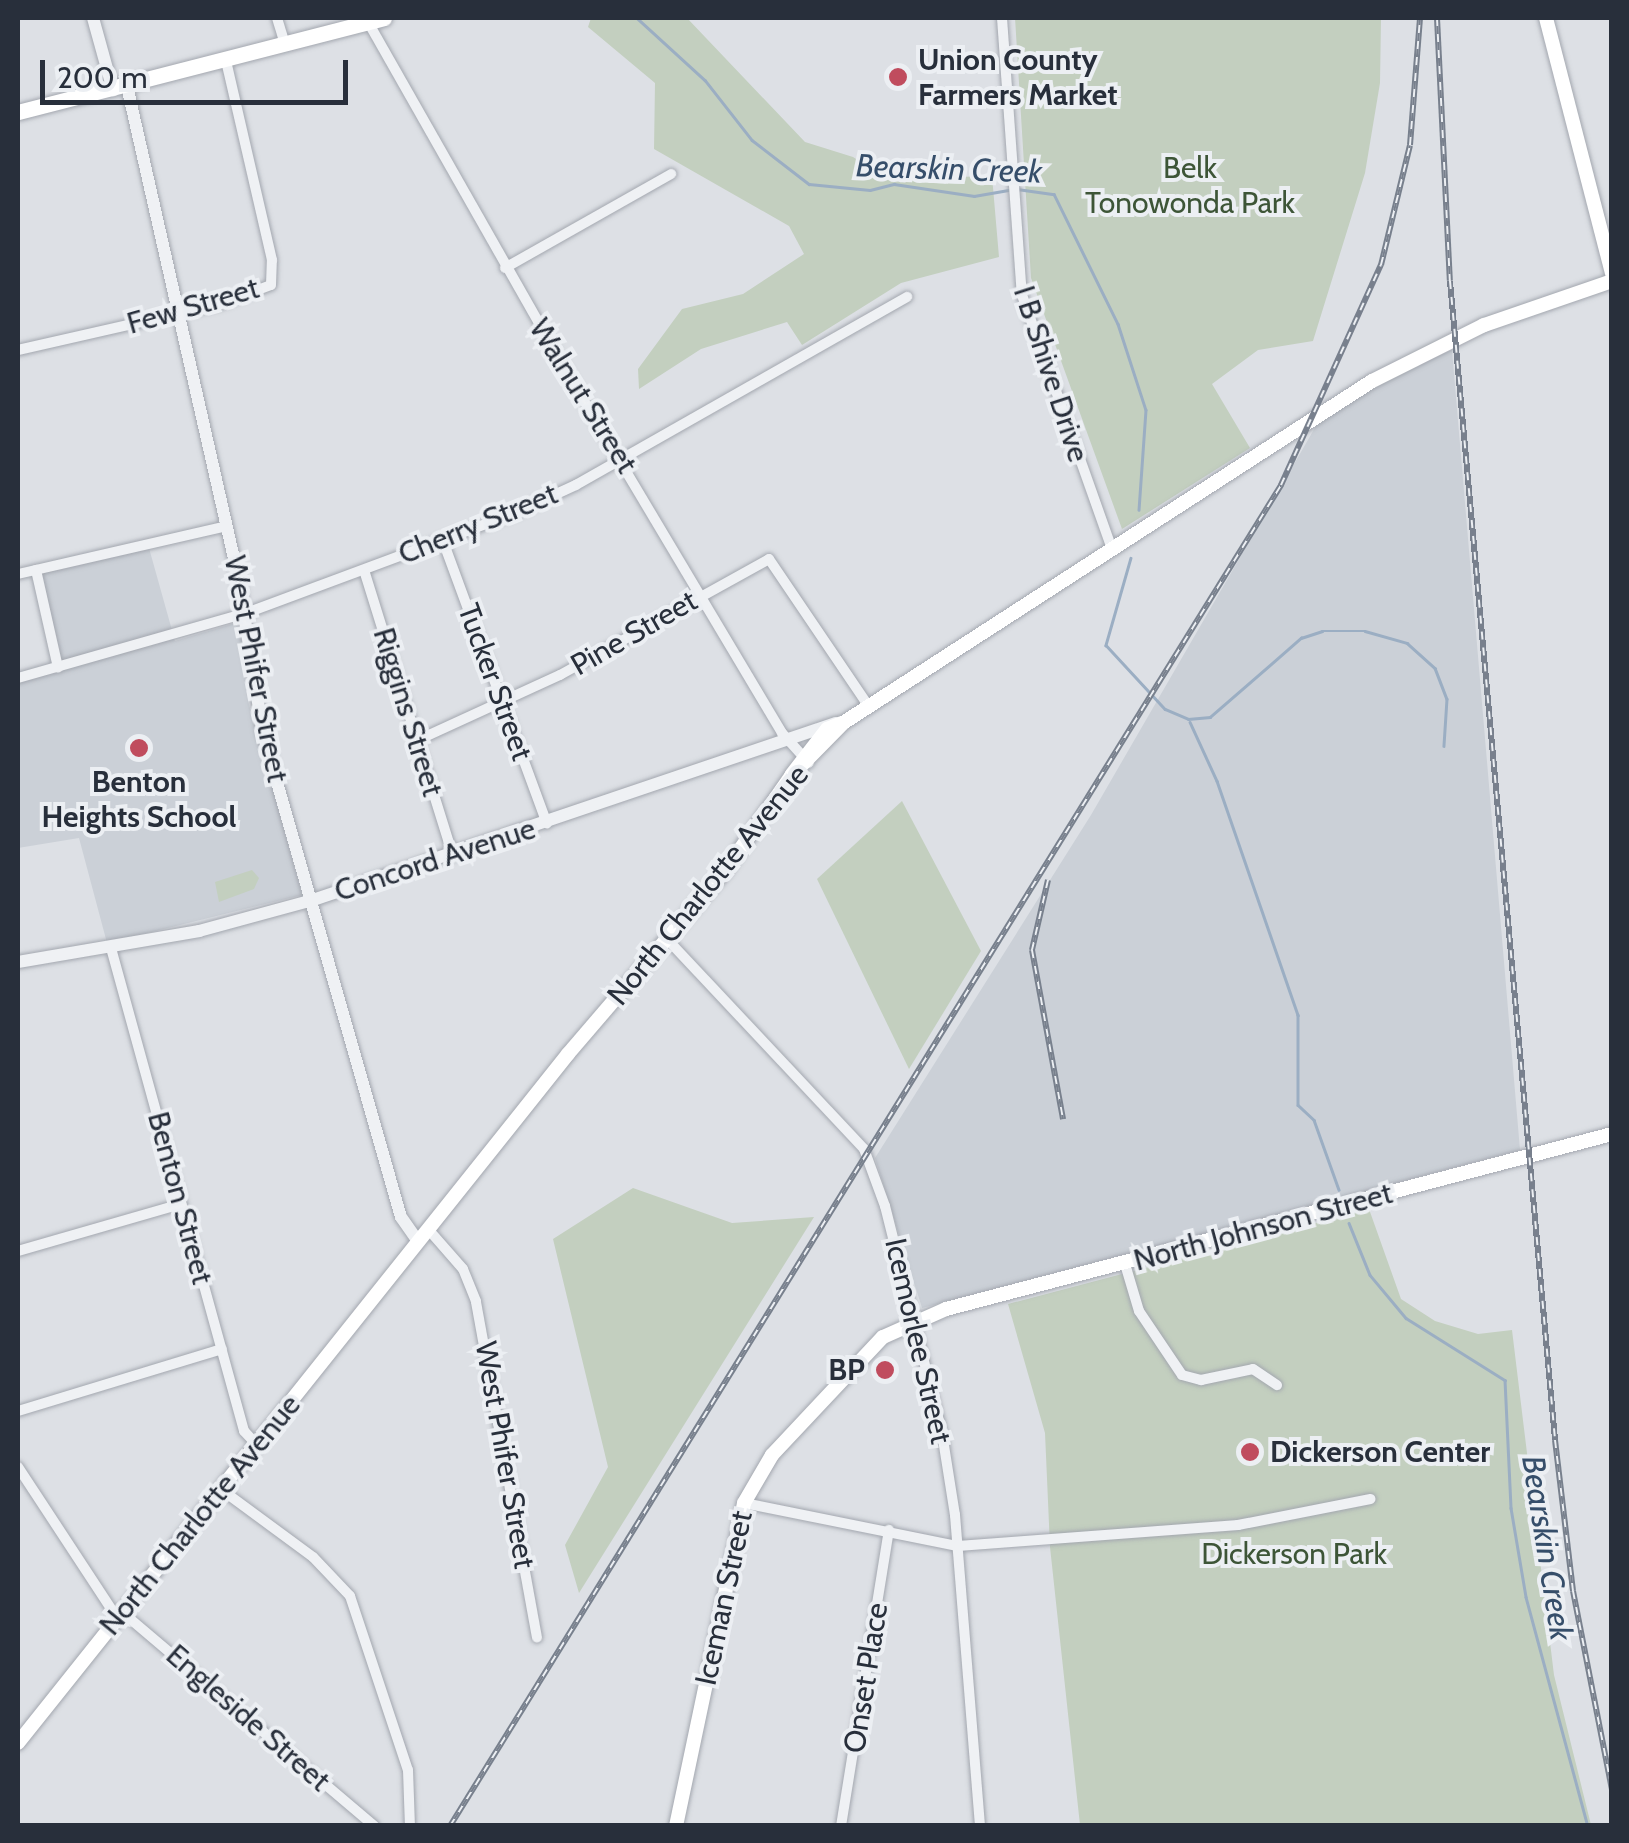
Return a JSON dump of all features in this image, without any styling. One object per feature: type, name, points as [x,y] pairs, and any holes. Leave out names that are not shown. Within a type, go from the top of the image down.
[{"type":"main road","points":[[1546,18],[1612,273]]},
{"type":"main road","points":[[18,112],[376,20]]},
{"type":"main road","points":[[805,759],[843,723],[868,706],[1112,546],[1414,358],[1612,281]]},
{"type":"main road","name":"North Charlotte Avenue","points":[[18,1744],[423,1235],[744,846],[805,759]]},
{"type":"main road","name":"North Johnson Street","points":[[916,1321],[1612,1134]]},
{"type":"main road","name":"Iceman Street","points":[[676,1826],[744,1503],[772,1455],[860,1356],[916,1321]]},
{"type":"street","name":"West Phifer Street","points":[[93,18],[120,88],[182,312],[244,613],[263,733],[401,1217],[451,1250],[476,1302],[538,1638]]},
{"type":"street","points":[[277,18],[286,44]]},
{"type":"street","name":"I B Shive Drive","points":[[1002,18],[1013,220],[1022,295],[1112,546]]},
{"type":"street","name":"Walnut Street","points":[[376,20],[505,268],[622,457],[788,742],[805,759]]},
{"type":"street","name":"Few Street","points":[[18,350],[182,312],[271,285],[272,260],[226,60]]},
{"type":"street","points":[[505,268],[671,174]]},
{"type":"street","name":"Cherry Street","points":[[18,678],[244,613],[443,541],[576,485],[907,296]]},
{"type":"street","points":[[18,574],[227,526]]},
{"type":"street","name":"Tucker Street","points":[[443,541],[547,823]]},
{"type":"street","name":"Pine Street","points":[[418,740],[504,704],[703,593],[773,560],[868,706]]},
{"type":"street","points":[[36,570],[58,668]]},
{"type":"street","name":"Riggins Street","points":[[364,570],[453,855]]},
{"type":"street","name":"Concord Avenue","points":[[18,962],[111,948],[313,900],[788,742],[827,723],[843,723]]},
{"type":"street","name":"Icemorlee Street","points":[[667,938],[864,1149],[916,1321],[942,1433],[958,1546],[980,1826]]},
{"type":"street","name":"Benton Street","points":[[111,948],[244,1431],[256,1444]]},
{"type":"street","points":[[18,1252],[181,1204]]},
{"type":"street","points":[[1125,1264],[1138,1311],[1182,1375],[1201,1380],[1253,1369],[1277,1385]]},
{"type":"street","points":[[18,1411],[222,1349]]},
{"type":"street","name":"Engleside Street","points":[[18,1467],[21,1482],[119,1615],[374,1826]]},
{"type":"street","points":[[222,1490],[313,1558],[350,1596],[408,1770],[410,1826]]},
{"type":"street","points":[[744,1503],[958,1546],[1238,1525],[1370,1499]]},
{"type":"street","name":"Onset Place","points":[[841,1826],[889,1530]]},
{"type":"shaded area","points":[[1452,350],[1520,1150],[922,1308],[875,1158],[1091,815],[1316,426],[1385,378]]},
{"type":"shaded area","name":"Benton Heights School","points":[[149,548],[175,641],[239,622],[248,701],[302,895],[107,943],[79,838],[18,848],[18,682],[63,670],[42,573]]},
{"type":"green space","points":[[591,18],[687,18],[805,142],[853,157],[887,179],[992,176],[999,257],[901,283],[802,345],[787,322],[701,349],[639,389],[638,369],[682,309],[743,294],[804,254],[789,226],[654,149],[655,83],[588,27]]},
{"type":"green space","name":"Belk Tonowonda Park","points":[[1015,18],[1381,18],[1380,83],[1365,173],[1313,341],[1258,350],[1212,384],[1250,448],[1122,529],[1031,278]]},
{"type":"green space","points":[[902,801],[981,951],[909,1069],[817,879]]},
{"type":"green space","points":[[252,870],[259,878],[254,889],[219,902],[215,882]]},
{"type":"green space","points":[[633,1188],[732,1223],[814,1217],[579,1593],[565,1545],[608,1467],[553,1239]]},
{"type":"green space","name":"Dickerson Park","points":[[1369,1209],[1401,1299],[1435,1321],[1478,1334],[1512,1330],[1554,1675],[1591,1825],[1080,1825],[1050,1547],[1045,1433],[1008,1304]]},
{"type":"waterway","name":"Bearskin Creek","points":[[637,18],[705,80],[752,140],[809,184],[870,190],[894,184],[974,196],[1009,190]]},
{"type":"waterway","name":"Bearskin Creek","points":[[1017,189],[1054,194],[1118,324],[1146,410],[1139,510]]},
{"type":"waterway","name":"Bearskin Creek","points":[[1131,558],[1106,645],[1165,709],[1188,719],[1210,717],[1301,638],[1322,631],[1365,631],[1407,643],[1435,668],[1447,699],[1444,746]]},
{"type":"waterway","name":"Bearskin Creek","points":[[1190,722],[1217,781],[1298,1015],[1298,1105],[1314,1120],[1339,1190]]},
{"type":"waterway","name":"Bearskin Creek","points":[[1349,1223],[1370,1275],[1406,1318],[1505,1380],[1511,1508],[1526,1597],[1588,1826]]},
{"type":"railway","points":[[450,1826],[1281,485],[1381,265],[1410,145],[1420,18]]},
{"type":"railway","points":[[1437,18],[1450,281],[1555,1440],[1573,1591],[1612,1789]]},
{"type":"railway","points":[[1048,880],[1032,950],[1063,1119]]},
{"type":"place","name":"Union County Farmers Market","points":[[898,77]]},
{"type":"place","name":"Benton Heights School","points":[[139,748]]},
{"type":"place","name":"BP","points":[[885,1370]]},
{"type":"place","name":"Dickerson Center","points":[[1250,1452]]}]
